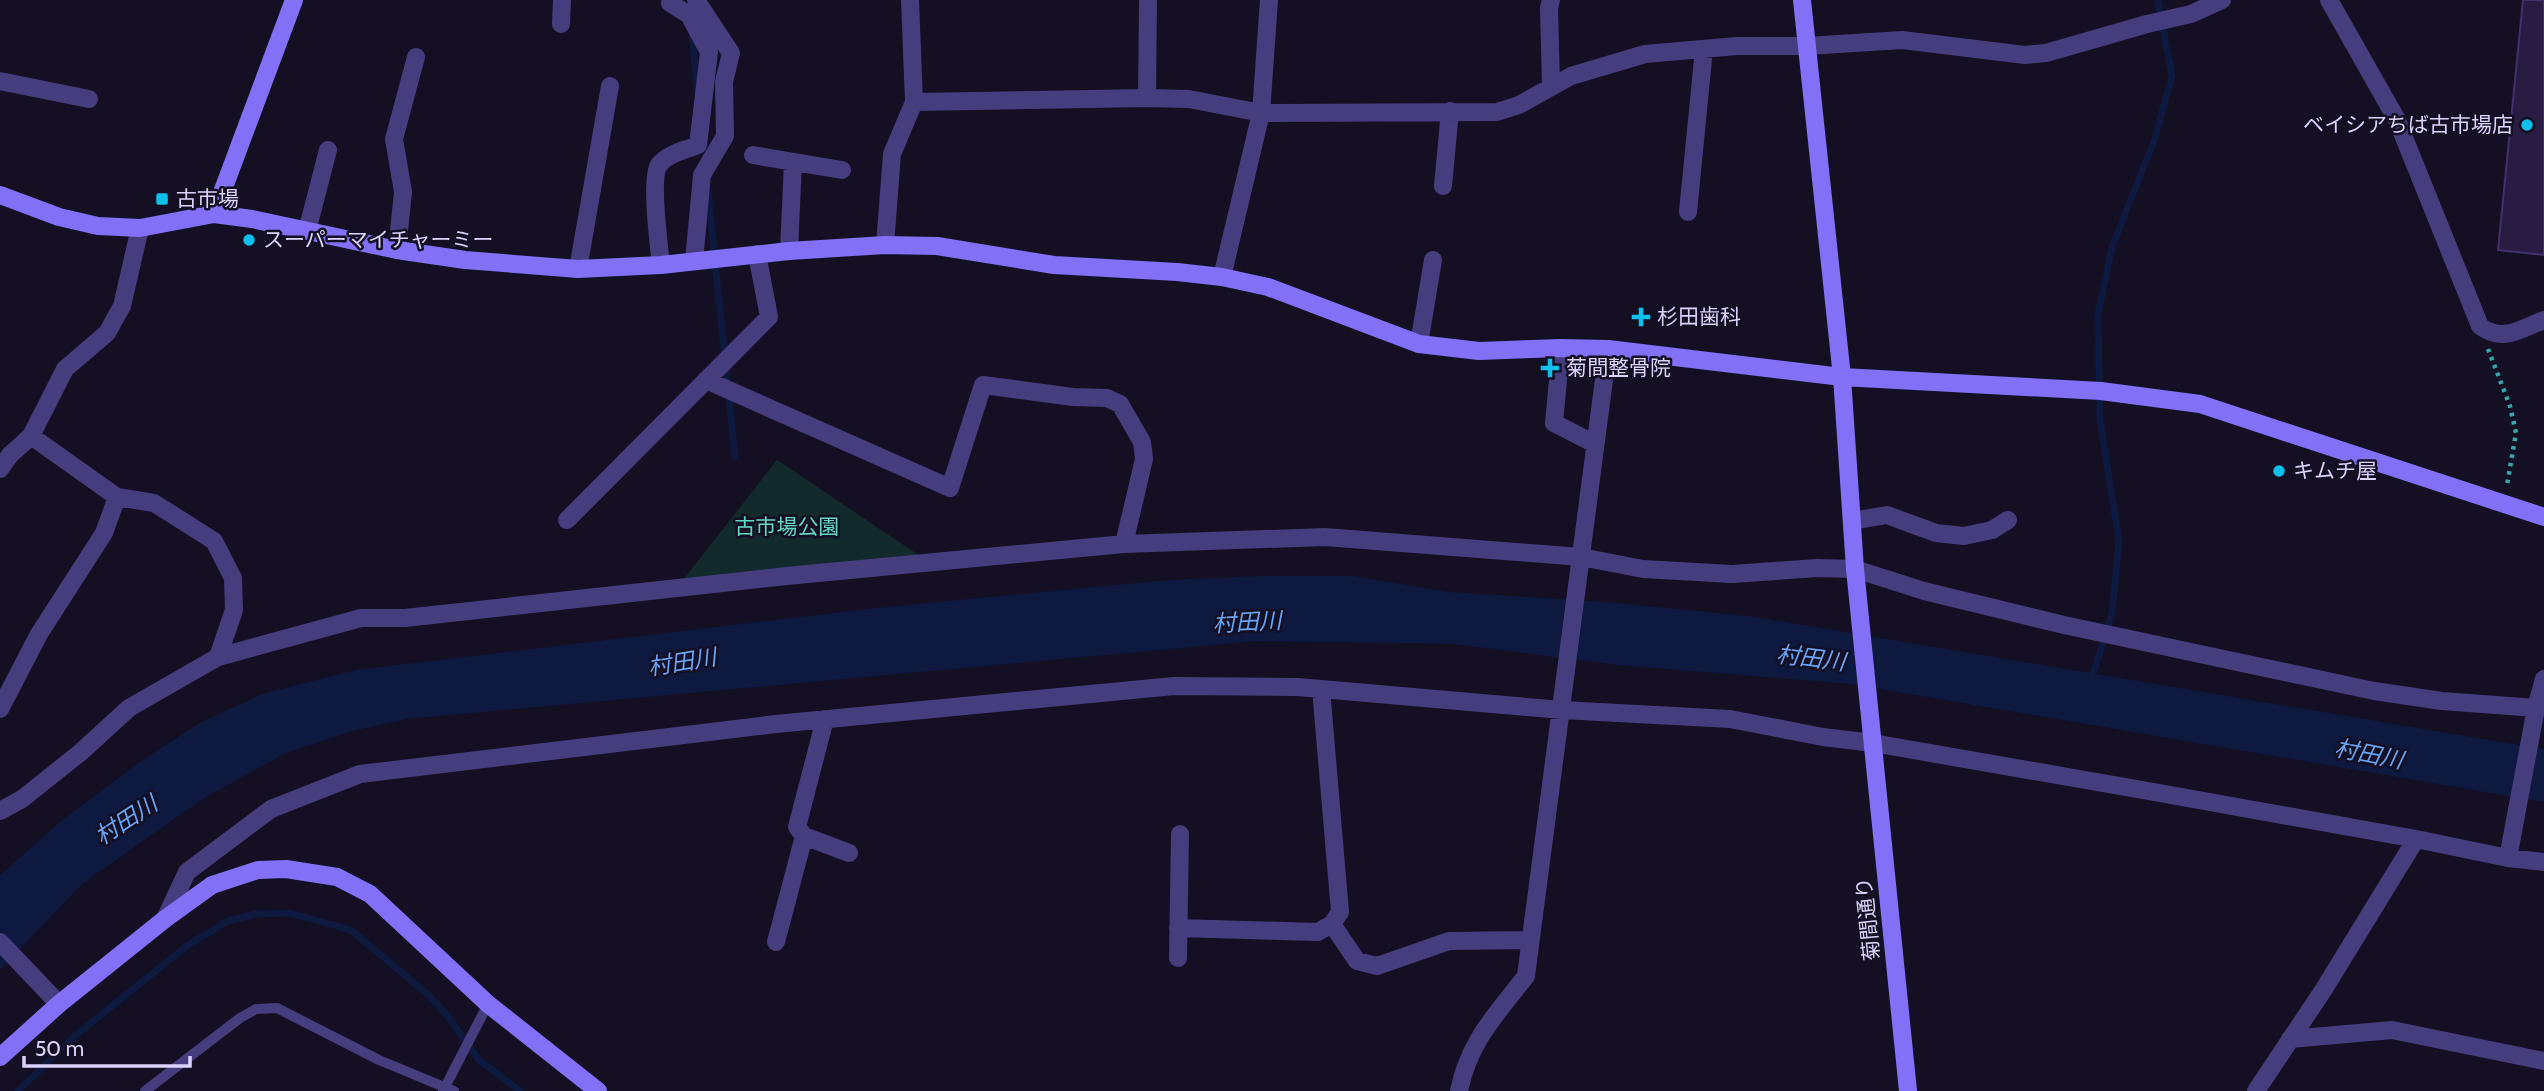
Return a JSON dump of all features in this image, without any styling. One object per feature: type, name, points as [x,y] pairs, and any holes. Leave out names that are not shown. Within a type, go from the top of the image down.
[{"type":"street","points":[[214,214],[294,0]]},
{"type":"street","points":[[561,24],[562,0]]},
{"type":"street","points":[[694,261],[702,175],[725,136],[724,82],[731,53],[696,0]]},
{"type":"street","points":[[885,245],[892,154],[914,102],[910,0]]},
{"type":"street","points":[[1147,98],[1148,0]]},
{"type":"street","points":[[1222,277],[1261,113],[1269,0]]},
{"type":"street","points":[[1551,0],[1551,86]]},
{"type":"street","name":"菊間通り","points":[[1802,0],[1842,377],[1855,569],[1908,1091]]},
{"type":"street","points":[[914,102],[1147,98],[1189,99],[1261,113],[1497,112],[1519,105],[1570,76],[1646,54],[1737,46],[1807,46],[1902,40],[2025,55],[2046,53],[2181,17],[2222,0]]},
{"type":"street","points":[[2329,0],[2397,120],[2480,326],[2491,335],[2503,335],[2544,320]]},
{"type":"street","points":[[661,265],[654,180],[658,166],[670,155],[698,145],[709,52],[690,15],[670,3]]},
{"type":"street","points":[[1688,212],[1704,49]]},
{"type":"street","points":[[397,250],[403,192],[394,139],[416,57]]},
{"type":"street","points":[[0,81],[89,99]]},
{"type":"street","points":[[578,269],[610,86]]},
{"type":"street","points":[[1443,186],[1450,111]]},
{"type":"street","points":[[306,231],[328,150]]},
{"type":"street","points":[[753,155],[842,170]]},
{"type":"street","points":[[789,251],[793,162]]},
{"type":"street","points":[[0,195],[59,217],[98,226],[140,228],[214,214],[252,219],[397,250],[465,260],[578,269],[661,265],[789,251],[885,245],[937,246],[1054,265],[1222,277],[1268,287],[1419,344],[1479,351],[1608,349],[1842,377],[2159,396],[2200,404],[2544,517]]},
{"type":"street","points":[[0,469],[10,455],[31,436],[65,369],[107,333],[122,306],[140,228]]},
{"type":"street","points":[[567,520],[769,317],[757,254]]},
{"type":"street","points":[[1419,344],[1433,260]]},
{"type":"street","points":[[1561,348],[1554,423],[1595,444]]},
{"type":"street","points":[[1459,1091],[1464,1066],[1488,1022],[1526,975],[1608,349]]},
{"type":"street","points":[[706,380],[950,488],[984,385],[1073,397],[1107,398],[1120,404],[1142,442],[1144,459],[1124,544]]},
{"type":"street","points":[[31,436],[117,497],[154,503],[214,541],[233,578],[234,610],[218,657]]},
{"type":"street","points":[[0,709],[39,634],[104,533],[117,497]]},
{"type":"street","points":[[1852,521],[1887,515],[1936,533],[1964,536],[1992,530],[2008,520]]},
{"type":"street","points":[[0,811],[22,799],[81,752],[128,708],[218,657],[361,618],[405,618],[788,576],[1124,544],[1325,537],[1581,558],[1643,569],[1732,574],[1817,568],[1855,569],[1924,591],[2064,625],[2374,691],[2442,701],[2536,708]]},
{"type":"street","points":[[2508,858],[2536,708],[2544,679]]},
{"type":"street","points":[[165,919],[187,872],[271,809],[360,774],[825,719],[1174,686],[1321,689],[1562,709],[1730,719],[2416,839],[2508,858],[2544,862]]},
{"type":"street","points":[[1178,928],[1318,932],[1332,925],[1340,912],[1321,689]]},
{"type":"street","points":[[825,719],[797,827],[804,836],[849,853]]},
{"type":"street","points":[[1178,958],[1180,834]]},
{"type":"street","points":[[776,942],[804,836]]},
{"type":"street","points":[[2256,1091],[2324,989],[2416,839]]},
{"type":"street","points":[[0,1057],[59,1004],[212,885],[258,870],[286,869],[337,877],[370,894],[488,1004],[598,1091]]},
{"type":"street","points":[[1332,925],[1357,961],[1377,966],[1449,941],[1530,940]]},
{"type":"street","points":[[0,942],[59,1004]]},
{"type":"street","points":[[2290,1040],[2392,1030],[2544,1061]]},
{"type":"lane","points":[[145,1091],[240,1018],[256,1009],[277,1008],[379,1060],[447,1089],[488,1004]]},
{"type":"lane","points":[[159,1080],[166,1091]]},
{"type":"path","points":[[2491,335],[2488,350],[2510,406],[2516,433],[2503,504]]},
{"type":"green space","name":"古市場公園","points":[[777,460],[929,562],[676,589]]},
{"type":"water","name":"村田川","points":[[1353,576],[1449,592],[1607,602],[1749,616],[2544,749],[2544,802],[1851,684],[1617,665],[1454,644],[1258,641],[407,719],[352,731],[286,753],[201,800],[82,884],[0,970],[0,875],[60,822],[141,761],[201,722],[265,693],[356,670],[875,608],[1168,580]]},
{"type":"building","name":"ベイシアちば古市場店","points":[[2523,0],[2544,0],[2544,255],[2498,250]]},
{"type":"waterway","points":[[2091,681],[2112,613],[2119,541],[2100,420],[2098,314],[2112,247],[2154,141],[2172,76],[2158,0]]},
{"type":"waterway","points":[[692,32],[697,90]]},
{"type":"waterway","points":[[708,192],[735,457]]},
{"type":"waterway","points":[[18,1091],[76,1035],[188,945],[228,921],[256,914],[290,913],[351,930],[426,993],[447,1015],[478,1059],[520,1091]]},
{"type":"place","name":"ベイシアちば古市場店","points":[[2527,125]]},
{"type":"place","name":"古市場","points":[[162,199]]},
{"type":"place","name":"スーパーマイチャーミー","points":[[249,240]]},
{"type":"place","name":"杉田歯科","points":[[1641,317]]},
{"type":"place","name":"菊間整骨院","points":[[1550,368]]},
{"type":"place","name":"キムチ屋","points":[[2279,471]]}]
